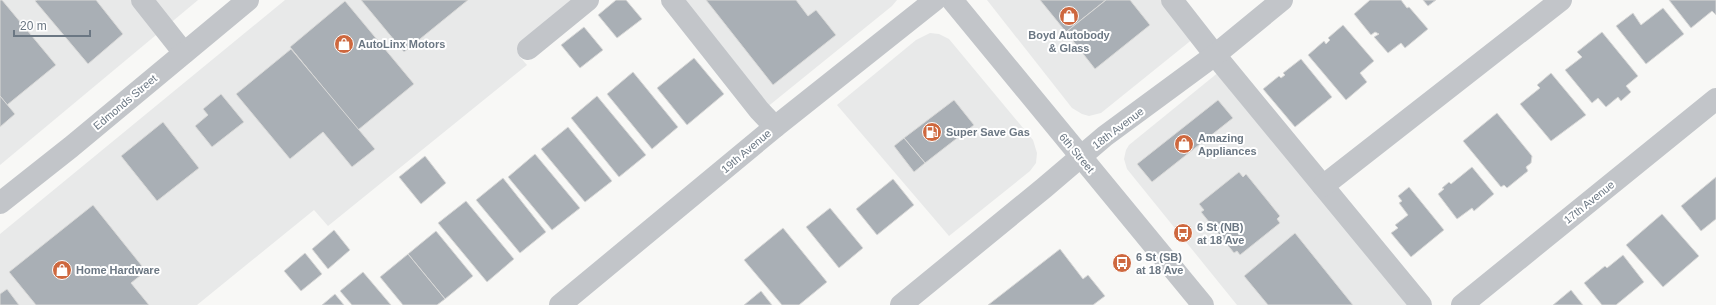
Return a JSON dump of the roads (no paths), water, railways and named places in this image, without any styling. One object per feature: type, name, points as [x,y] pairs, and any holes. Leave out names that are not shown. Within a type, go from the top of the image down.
[{"type":"street","points":[[142,0],[184,53]]},
{"type":"street","name":"Edmonds Street","points":[[0,203],[71,147],[248,0]]},
{"type":"street","points":[[528,49],[588,0]]},
{"type":"street","points":[[672,0],[775,127]]},
{"type":"street","name":"19th Avenue","points":[[560,305],[775,127],[935,0]]},
{"type":"street","name":"6th Street","points":[[952,0],[1203,305]]},
{"type":"street","points":[[1172,0],[1215,55],[1421,305]]},
{"type":"street","name":"18th Avenue","points":[[901,305],[1105,136],[1215,55],[1282,0]]},
{"type":"street","points":[[1323,186],[1561,0]]},
{"type":"street","name":"17th Avenue","points":[[1462,305],[1716,99]]},
{"type":"place","name":"Boyd Autobody & Glass","points":[[1069,16]]},
{"type":"place","name":"AutoLinx Motors","points":[[344,44]]},
{"type":"place","name":"Super Save Gas","points":[[932,132]]},
{"type":"place","name":"Amazing Appliances","points":[[1184,144]]},
{"type":"place","name":"6 St (NB) at 18 Ave","points":[[1183,233]]},
{"type":"place","name":"6 St (SB) at 18 Ave","points":[[1122,263]]},
{"type":"place","name":"Home Hardware","points":[[62,270]]}]
